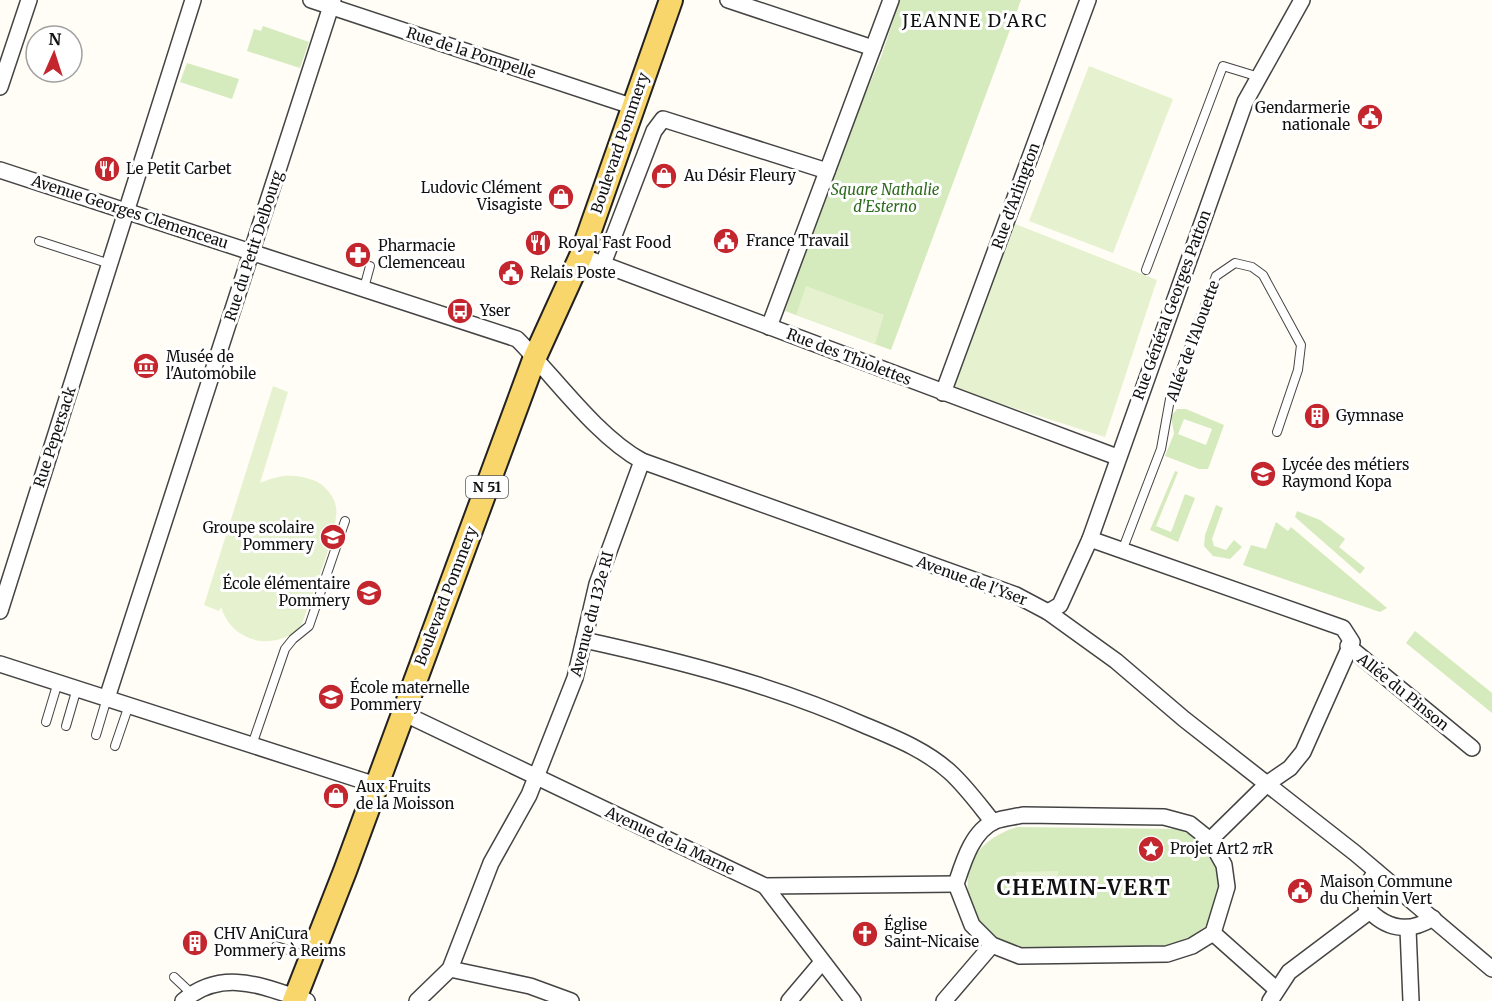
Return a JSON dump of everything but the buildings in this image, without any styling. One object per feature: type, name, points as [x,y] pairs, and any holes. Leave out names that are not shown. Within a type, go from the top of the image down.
[{"type":"main road","name":"Boulevard Pommery","points":[[299,1000],[311,957],[535,357],[581,256],[631,106],[670,0]]},
{"type":"street","points":[[0,87],[29,0]]},
{"type":"street","name":"Rue Pepersack","points":[[0,611],[193,0]]},
{"type":"street","name":"Rue de la Pompelle","points":[[311,0],[332,3],[631,106]]},
{"type":"street","points":[[728,0],[873,48]]},
{"type":"street","points":[[769,327],[891,0]]},
{"type":"street","name":"Rue d'Arlington","points":[[943,393],[1088,0]]},
{"type":"street","name":"Rue Général Georges Patton","points":[[1048,612],[1060,605],[1090,539],[1117,457],[1245,102],[1302,0]]},
{"type":"street","name":"Rue du Petit Delbourg","points":[[107,698],[332,3]]},
{"type":"street","points":[[603,264],[654,131],[663,119],[827,171]]},
{"type":"street","name":"Avenue Georges Clemenceau","points":[[0,170],[508,335],[517,339],[535,357]]},
{"type":"street","name":"Rue des Thiolettes","points":[[581,256],[1117,457]]},
{"type":"street","name":"Avenue de l'Yser","points":[[535,357],[552,379],[616,442],[642,460],[1016,595],[1048,612],[1116,661],[1184,719],[1268,783],[1492,969]]},
{"type":"street","name":"Avenue du 132e RI","points":[[450,969],[491,863],[538,772],[575,678],[597,584],[642,460]]},
{"type":"street","points":[[1090,539],[1343,628],[1352,642],[1348,646]]},
{"type":"street","points":[[584,640],[661,657],[747,681],[824,707],[912,746],[951,773],[993,822]]},
{"type":"street","name":"Allée du Pinson","points":[[1210,840],[1268,783],[1290,768],[1303,752],[1348,646],[1472,748]]},
{"type":"street","points":[[0,664],[376,785]]},
{"type":"street","name":"Avenue de la Marne","points":[[403,713],[538,772],[765,886],[956,884]]},
{"type":"street","points":[[1023,815],[1164,817],[1190,824],[1210,840],[1224,865],[1227,887],[1213,933],[1192,946],[1167,954],[1020,956],[992,945],[972,925],[956,884],[966,855],[977,837],[993,822],[1023,815]]},
{"type":"street","points":[[1376,872],[1366,887],[1366,907],[1381,922],[1408,929],[1432,918]]},
{"type":"street","points":[[765,886],[853,1001]]},
{"type":"street","points":[[1213,933],[1273,995],[1289,972],[1370,911]]},
{"type":"street","points":[[1408,929],[1411,1001]]},
{"type":"street","points":[[944,1001],[992,945]]},
{"type":"street","points":[[789,1001],[822,962]]},
{"type":"street","points":[[417,1001],[450,969],[530,986],[571,1001]]},
{"type":"street","points":[[188,997],[216,982],[272,988],[299,1000]]},
{"type":"lane","points":[[1146,270],[1223,66],[1259,77]]},
{"type":"lane","points":[[39,241],[110,264]]},
{"type":"lane","name":"Allée de l'Alouette","points":[[1122,551],[1161,449],[1170,399],[1216,276],[1235,262],[1252,267],[1263,275],[1301,345],[1298,370],[1277,432]]},
{"type":"lane","points":[[364,288],[370,266]]},
{"type":"lane","points":[[252,745],[285,650],[292,639],[309,626],[345,521]]},
{"type":"lane","points":[[46,722],[58,682]]},
{"type":"lane","points":[[66,726],[77,688]]},
{"type":"lane","points":[[96,735],[107,698]]},
{"type":"lane","points":[[115,746],[129,705]]},
{"type":"lane","points":[[276,946],[311,957]]},
{"type":"lane","points":[[174,977],[188,997]]},
{"type":"green space","name":"Square Nathalie d'Esterno","points":[[900,0],[1021,0],[891,350],[785,311],[832,173],[881,57]]},
{"type":"green space","points":[[263,26],[309,42],[300,68],[247,51],[254,29],[261,31]]},
{"type":"green space","points":[[187,63],[239,79],[232,99],[180,82]]},
{"type":"green space","points":[[1089,66],[1173,99],[1113,253],[1029,221]]},
{"type":"green space","points":[[1013,223],[1157,280],[1105,437],[951,388]]},
{"type":"green space","points":[[806,286],[884,315],[875,344],[796,315]]},
{"type":"green space","points":[[273,386],[288,392],[260,483],[286,476],[299,476],[317,482],[328,490],[333,498],[336,517],[329,548],[301,627],[290,635],[267,641],[244,636],[226,619],[221,607],[219,611],[204,605]]},
{"type":"green space","points":[[1177,409],[1186,409],[1224,425],[1208,469],[1199,469],[1165,456],[1174,434],[1171,416]],"holes":[[[1184,419],[1212,429],[1206,445],[1178,434]]]},
{"type":"green space","points":[[1175,471],[1178,472],[1156,526],[1171,532],[1185,494],[1195,498],[1178,542],[1150,530]]},
{"type":"green space","points":[[1216,505],[1223,508],[1212,539],[1214,546],[1226,550],[1234,540],[1242,547],[1230,559],[1213,556],[1204,546],[1205,535]]},
{"type":"green space","points":[[1297,511],[1320,520],[1345,539],[1339,547],[1365,568],[1360,574],[1295,517]]},
{"type":"green space","points":[[1276,522],[1288,531],[1291,527],[1387,608],[1380,612],[1243,565],[1251,545],[1266,549]]},
{"type":"green space","points":[[1415,631],[1492,693],[1492,713],[1406,643]]},
{"type":"green space","points":[[1017,827],[1178,829],[1206,842],[1221,877],[1219,896],[1209,924],[1190,937],[1170,945],[1032,952],[1009,947],[988,934],[974,914],[970,902],[968,876],[974,858],[985,844]]},
{"type":"green space","points":[[1058,871],[1058,899],[1016,897],[1016,872]]},
{"type":"place","name":"Gendarmerie nationale","points":[[1370,117]]},
{"type":"place","name":"Le Petit Carbet","points":[[107,169]]},
{"type":"place","name":"Au Désir Fleury","points":[[664,176]]},
{"type":"place","name":"Ludovic Clément Visagiste","points":[[561,197]]},
{"type":"place","name":"France Travail","points":[[726,241]]},
{"type":"place","name":"Royal Fast Food","points":[[538,243]]},
{"type":"place","name":"Pharmacie Clemenceau","points":[[358,255]]},
{"type":"place","name":"Relais Poste","points":[[511,273]]},
{"type":"place","name":"Yser","points":[[460,311]]},
{"type":"place","name":"Musée de l'Automobile","points":[[146,366]]},
{"type":"place","name":"Gymnase","points":[[1317,416]]},
{"type":"place","name":"Lycée des métiers Raymond Kopa","points":[[1263,474]]},
{"type":"place","name":"Groupe scolaire Pommery","points":[[333,537]]},
{"type":"place","name":"École élémentaire Pommery","points":[[369,593]]},
{"type":"place","name":"École maternelle Pommery","points":[[331,697]]},
{"type":"place","name":"Aux Fruits de la Moisson","points":[[336,796]]},
{"type":"place","name":"Projet Art2 πR","points":[[1151,849]]},
{"type":"place","name":"Maison Commune du Chemin Vert","points":[[1300,891]]},
{"type":"place","name":"Église Saint-Nicaise","points":[[865,934]]},
{"type":"place","name":"CHV AniCura Pommery à Reims","points":[[195,943]]},
{"type":"district","name":"JEANNE D'ARC","points":[[975,21]]},
{"type":"district","name":"CHEMIN-VERT","points":[[1084,888]]}]
